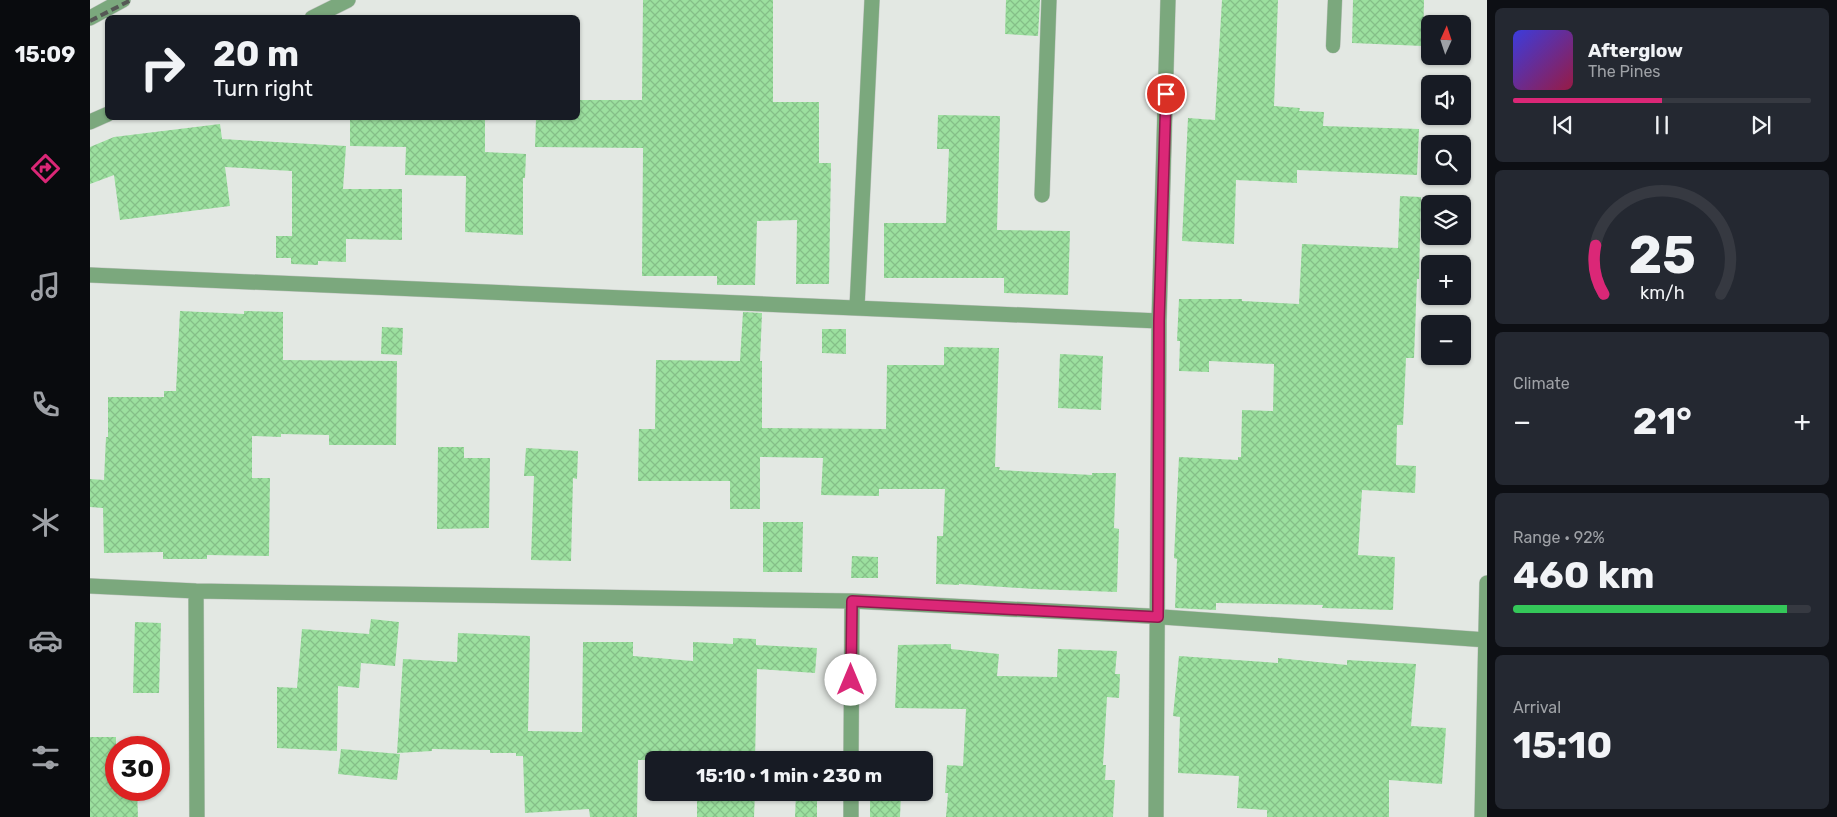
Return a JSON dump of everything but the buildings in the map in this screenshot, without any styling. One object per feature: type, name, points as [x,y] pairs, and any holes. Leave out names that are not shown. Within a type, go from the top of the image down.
[{"type":"street","points":[[90,18],[123,0]]},
{"type":"street","points":[[318,15],[348,0]]},
{"type":"street","points":[[857,308],[872,0]]},
{"type":"street","points":[[1042,195],[1049,0]]},
{"type":"street","points":[[1156,817],[1159,321],[1168,0]]},
{"type":"street","points":[[90,122],[105,115]]},
{"type":"street","points":[[90,275],[1159,321]]},
{"type":"street","points":[[1482,817],[1487,583]]},
{"type":"street","points":[[90,586],[196,591],[852,601],[1158,617],[1486,640]]},
{"type":"street","points":[[196,591],[197,817]]},
{"type":"street","points":[[851,751],[852,601]]},
{"type":"street","points":[[851,801],[851,817]]},
{"type":"lane","points":[[1333,46],[1335,0]]},
{"type":"railway","points":[[90,21],[131,0]]},
{"type":"route","points":[[851,680],[852,601],[1158,617],[1159,321],[1166,94]]}]
